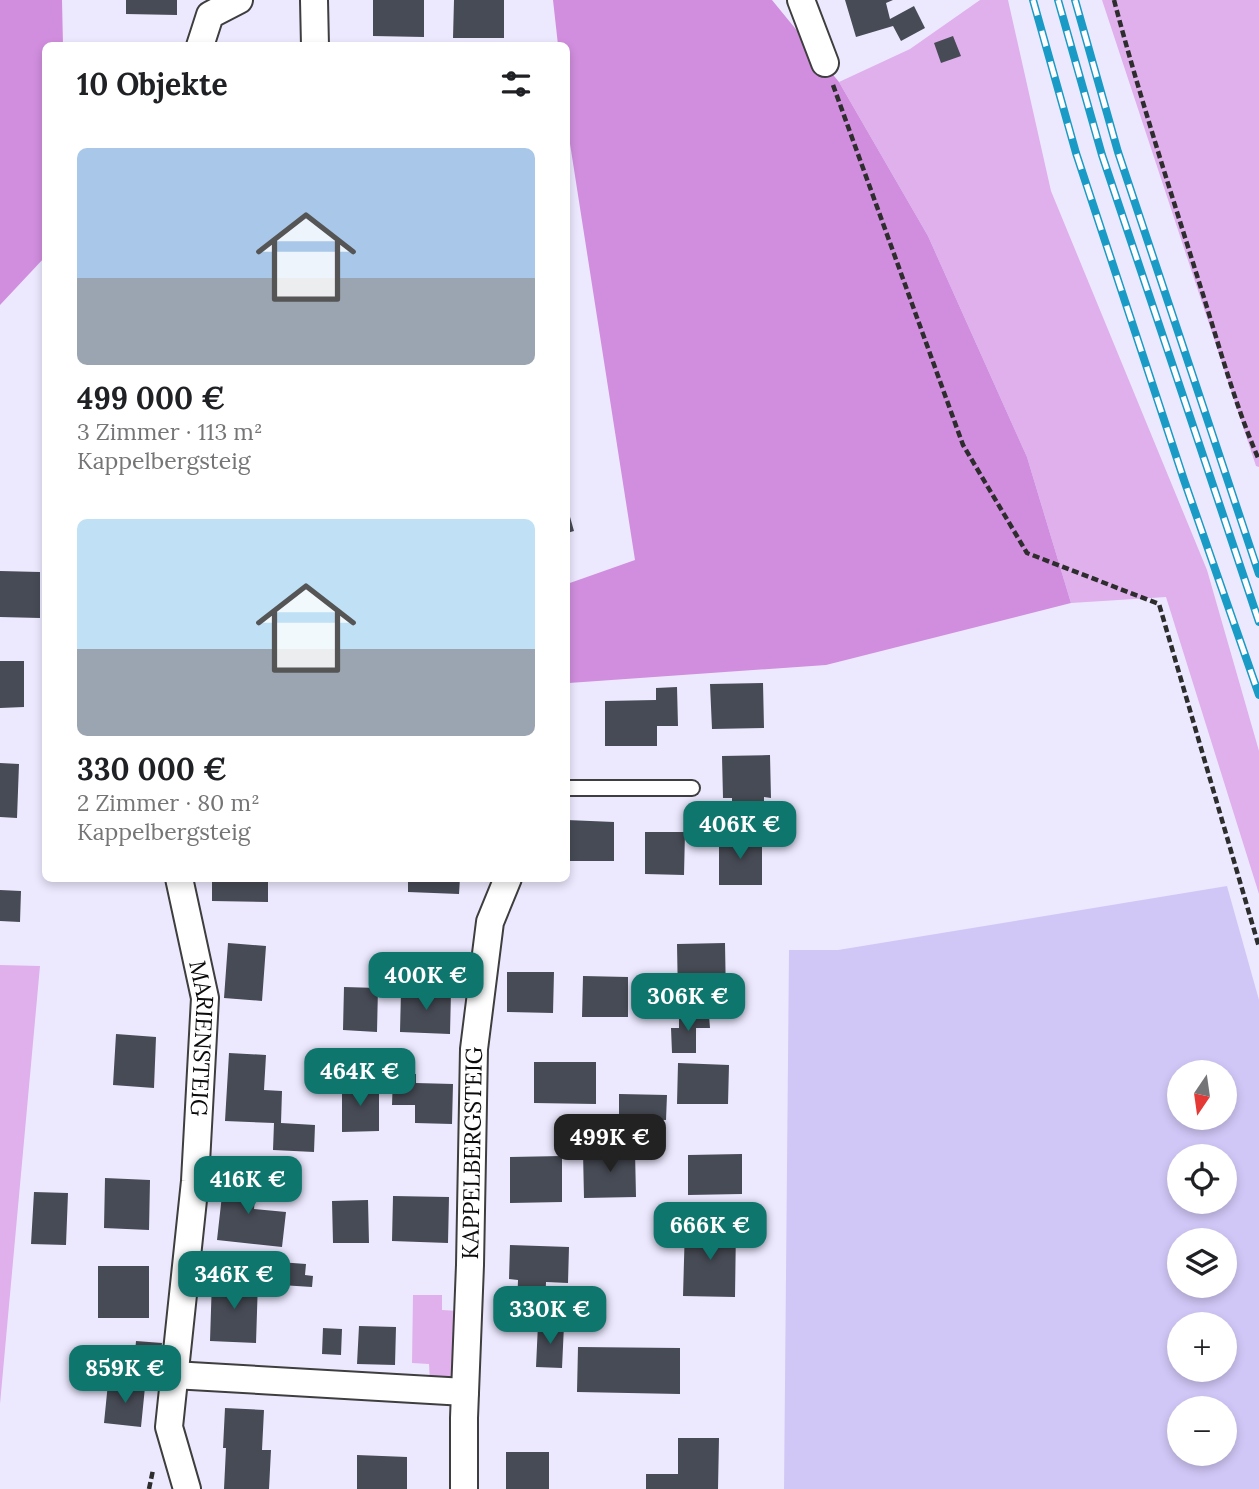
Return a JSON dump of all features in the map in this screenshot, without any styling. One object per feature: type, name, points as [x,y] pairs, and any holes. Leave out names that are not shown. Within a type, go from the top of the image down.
[{"type":"street","points":[[201,42],[206,8],[239,0]]},
{"type":"street","points":[[314,0],[315,42]]},
{"type":"street","points":[[802,0],[825,63]]},
{"type":"street","name":"MARIENSTEIG","points":[[180,882],[205,998],[195,1181],[169,1426],[187,1489]]},
{"type":"street","name":"KAPPELBERGSTEIG","points":[[464,1489],[474,1049],[490,922],[506,882]]},
{"type":"street","points":[[173,1375],[465,1392]]},
{"type":"lane","points":[[570,788],[692,788]]},
{"type":"path","points":[[1114,0],[1178,216],[1259,460]]},
{"type":"path","points":[[825,63],[963,445],[1027,553],[1159,604],[1259,947]]},
{"type":"shaded area","points":[[0,0],[62,0],[63,42],[42,42],[42,260],[0,305]]},
{"type":"shaded area","points":[[553,0],[772,0],[839,82],[928,236],[1027,457],[1071,603],[826,665],[570,683],[570,583],[635,560],[570,144],[570,42],[558,42]]},
{"type":"shaded area","points":[[980,0],[1008,0],[1051,191],[1207,570],[1259,751],[1259,894],[1166,597],[1071,603],[1027,457],[928,236],[839,82],[910,49]]},
{"type":"shaded area","points":[[1102,0],[1259,0],[1259,467],[1256,466]]},
{"type":"shaded area","points":[[1227,886],[1259,1000],[1259,1489],[784,1489],[789,950],[838,950]]},
{"type":"shaded area","points":[[0,965],[40,966],[0,1404]]},
{"type":"shaded area","points":[[413,1295],[442,1295],[442,1310],[459,1311],[458,1376],[443,1382],[430,1382],[429,1364],[412,1363]]},
{"type":"building","points":[[126,0],[177,0],[177,15],[126,14]]},
{"type":"building","points":[[373,0],[424,0],[424,37],[373,36]]},
{"type":"building","points":[[454,0],[504,0],[504,38],[453,38]]},
{"type":"building","points":[[845,0],[893,0],[886,3],[890,19],[914,6],[925,28],[901,41],[893,26],[856,37]]},
{"type":"building","points":[[953,36],[961,56],[941,63],[934,43]]},
{"type":"building","points":[[570,517],[574,531],[570,532]]},
{"type":"building","points":[[0,571],[40,572],[40,618],[0,617]]},
{"type":"building","points":[[0,661],[24,661],[24,707],[0,708]]},
{"type":"building","points":[[763,683],[764,728],[712,729],[710,684]]},
{"type":"building","points":[[677,687],[678,726],[657,726],[657,746],[605,746],[605,701],[656,700],[656,688]]},
{"type":"building","points":[[770,755],[771,798],[764,797],[764,808],[732,809],[732,798],[723,798],[722,756]]},
{"type":"building","points":[[0,763],[19,764],[17,818],[0,817]]},
{"type":"building","points":[[570,820],[614,822],[614,861],[570,861]]},
{"type":"building","points":[[645,832],[685,832],[684,875],[645,874]]},
{"type":"building","points":[[719,838],[762,838],[762,885],[719,885]]},
{"type":"building","points":[[212,882],[268,882],[268,902],[212,901]]},
{"type":"building","points":[[408,882],[460,882],[459,894],[408,892]]},
{"type":"building","points":[[0,890],[21,891],[20,922],[0,921]]},
{"type":"building","points":[[228,943],[266,946],[262,1001],[224,998]]},
{"type":"building","points":[[725,943],[726,999],[678,1000],[677,944]]},
{"type":"building","points":[[507,972],[554,972],[553,1013],[507,1012]]},
{"type":"building","points":[[583,976],[628,977],[628,1017],[582,1017]]},
{"type":"building","points":[[344,987],[378,988],[377,1032],[343,1030]]},
{"type":"building","points":[[401,991],[451,992],[450,1034],[400,1032]]},
{"type":"building","points":[[709,1015],[710,1028],[696,1028],[696,1053],[672,1053],[671,1028],[679,1028],[679,1016]]},
{"type":"building","points":[[116,1034],[156,1037],[154,1088],[113,1085]]},
{"type":"building","points":[[229,1053],[266,1055],[264,1090],[282,1091],[281,1123],[315,1125],[314,1152],[273,1150],[274,1123],[225,1121]]},
{"type":"building","points":[[534,1062],[596,1062],[596,1104],[534,1103]]},
{"type":"building","points":[[678,1063],[729,1065],[728,1104],[677,1104]]},
{"type":"building","points":[[393,1074],[416,1074],[416,1083],[453,1084],[452,1124],[415,1123],[415,1105],[392,1105]]},
{"type":"building","points":[[342,1085],[379,1086],[379,1131],[342,1132]]},
{"type":"building","points":[[619,1094],[667,1095],[666,1120],[619,1119]]},
{"type":"building","points":[[635,1151],[636,1197],[584,1198],[583,1152]]},
{"type":"building","points":[[742,1154],[742,1194],[688,1195],[688,1155]]},
{"type":"building","points":[[562,1156],[562,1202],[510,1203],[510,1157]]},
{"type":"building","points":[[224,1177],[257,1181],[254,1209],[286,1212],[282,1247],[217,1240]]},
{"type":"building","points":[[105,1178],[150,1180],[149,1230],[104,1228]]},
{"type":"building","points":[[34,1192],[68,1193],[66,1245],[31,1244]]},
{"type":"building","points":[[393,1196],[449,1197],[448,1243],[392,1241]]},
{"type":"building","points":[[368,1200],[369,1243],[333,1243],[332,1201]]},
{"type":"building","points":[[685,1226],[736,1227],[735,1297],[683,1296]]},
{"type":"building","points":[[510,1245],[569,1247],[568,1283],[546,1282],[545,1308],[517,1307],[518,1280],[509,1279]]},
{"type":"building","points":[[266,1261],[306,1264],[305,1275],[313,1276],[312,1287],[265,1284]]},
{"type":"building","points":[[98,1266],[149,1266],[149,1318],[98,1318]]},
{"type":"building","points":[[212,1279],[258,1281],[256,1343],[210,1341]]},
{"type":"building","points":[[538,1324],[564,1325],[562,1368],[536,1367]]},
{"type":"building","points":[[359,1326],[396,1327],[395,1365],[357,1364]]},
{"type":"building","points":[[323,1328],[342,1329],[341,1355],[322,1354]]},
{"type":"building","points":[[136,1341],[162,1343],[158,1378],[133,1375]]},
{"type":"building","points":[[578,1347],[680,1348],[680,1394],[577,1392]]},
{"type":"building","points":[[108,1383],[145,1387],[141,1427],[104,1423]]},
{"type":"building","points":[[225,1408],[264,1410],[262,1450],[271,1450],[269,1489],[224,1489]]},
{"type":"building","points":[[678,1438],[719,1438],[718,1489],[646,1489],[646,1474],[678,1474]]},
{"type":"building","points":[[506,1452],[549,1452],[549,1489],[506,1489]]},
{"type":"building","points":[[357,1455],[407,1457],[407,1489],[357,1489]]},
{"type":"railway","points":[[1033,0],[1076,153],[1184,480],[1259,695]]},
{"type":"railway","points":[[1058,0],[1102,155],[1259,622]]},
{"type":"railway","points":[[1075,0],[1118,152],[1259,574]]}]
